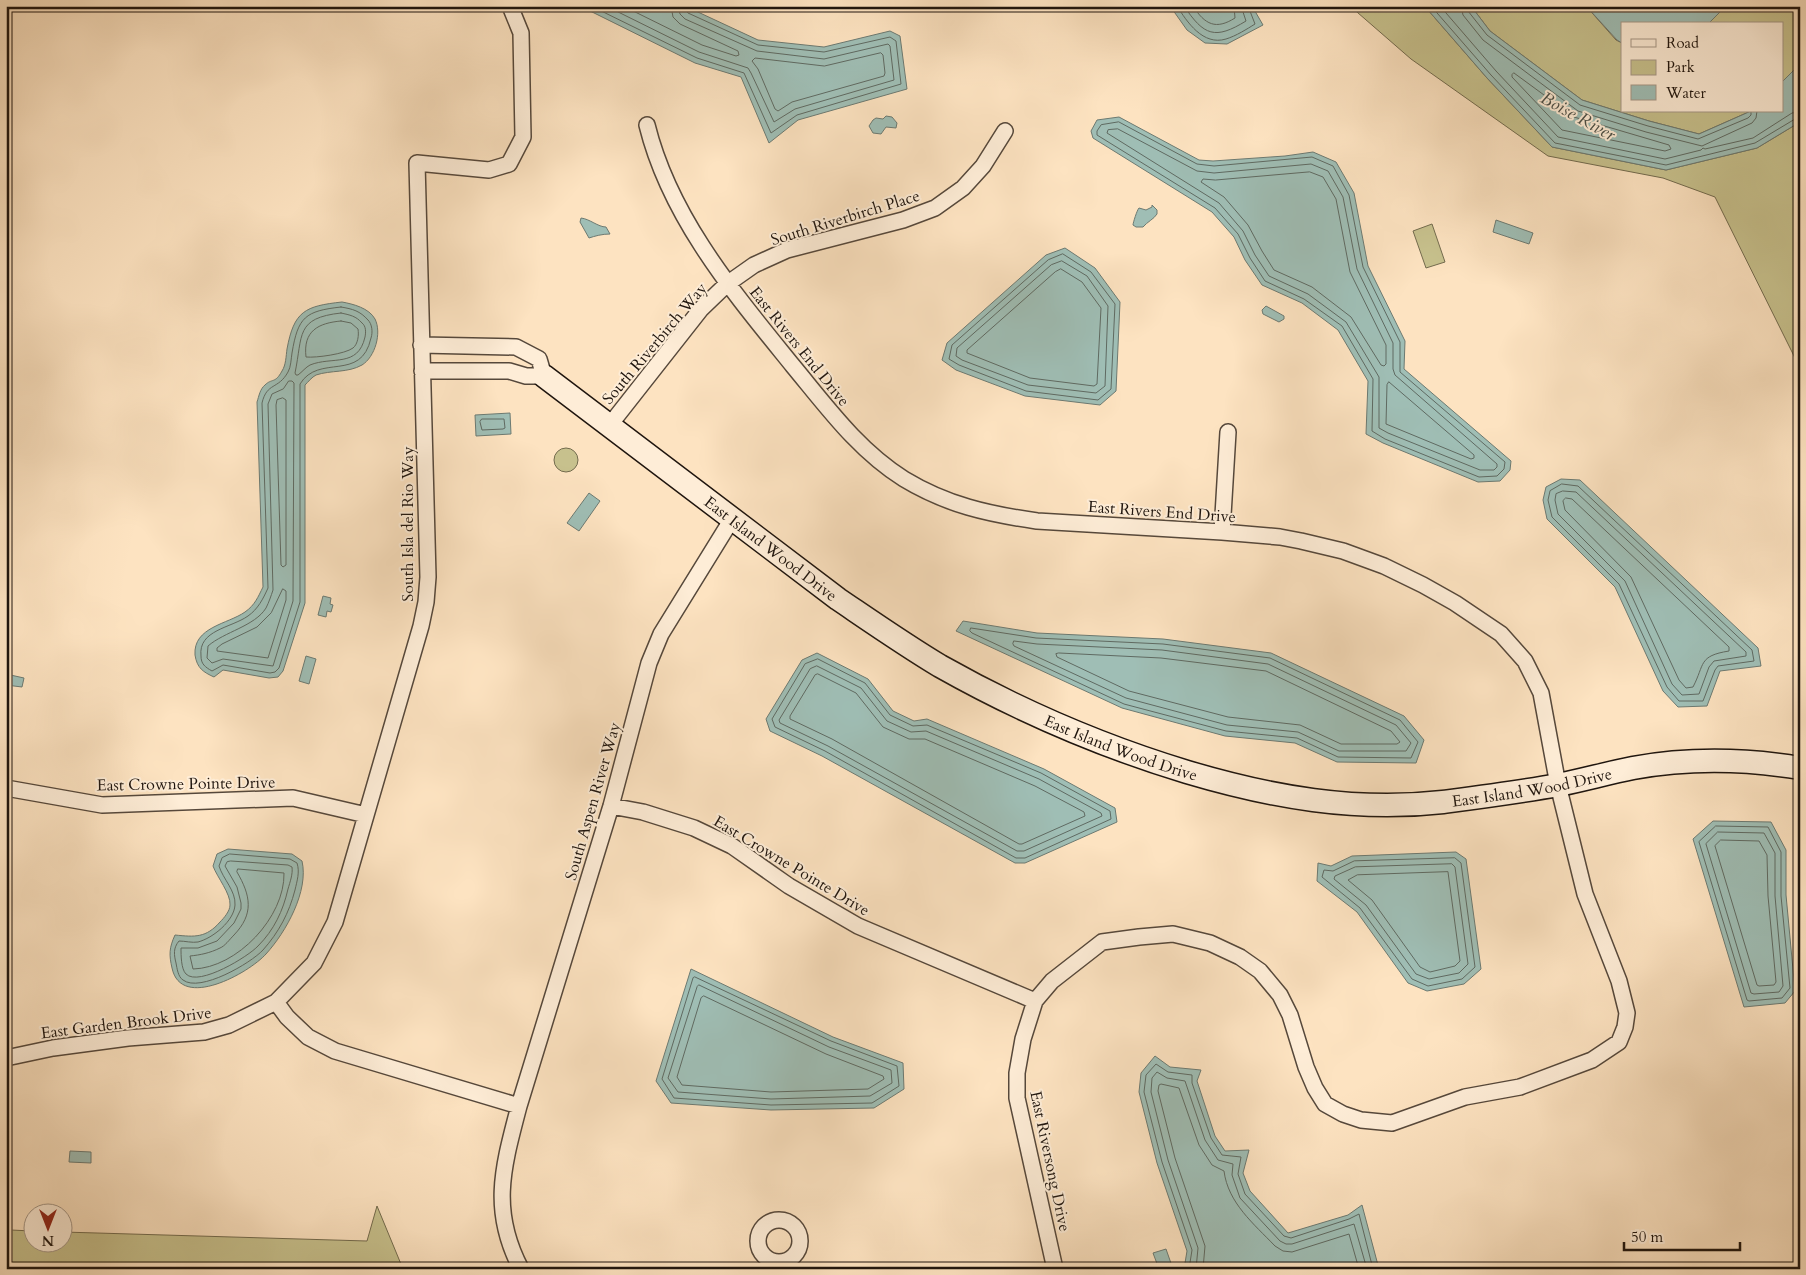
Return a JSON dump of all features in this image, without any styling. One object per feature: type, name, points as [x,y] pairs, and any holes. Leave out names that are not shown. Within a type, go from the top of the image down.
[{"type":"street","name":"South Isla del Rio Way","points":[[276,1002],[314,963],[335,922],[421,626],[426,602],[428,577],[417,163],[489,170],[509,164],[523,138],[521,32],[510,6]]},
{"type":"street","name":"East Rivers End Drive","points":[[647,125],[652,146],[664,179],[727,284],[844,429],[873,456],[905,479],[940,497],[988,513],[1037,521],[1280,537],[1343,551],[1384,566],[1423,585],[1455,603],[1501,634],[1525,661],[1541,693],[1558,785],[1585,894],[1619,981],[1627,1013],[1625,1027],[1619,1042]]},
{"type":"street","name":"South Riverbirch Place","points":[[727,284],[754,266],[787,250],[903,220],[935,208],[964,188],[983,166],[1005,131]]},
{"type":"street","name":"South Riverbirch Way","points":[[609,426],[701,309],[727,284]]},
{"type":"street","name":"East Island Wood Drive","points":[[421,345],[516,347],[539,360],[544,376],[838,599],[888,634],[992,694],[1047,720],[1103,743],[1218,781],[1312,801],[1364,805],[1399,805],[1442,802],[1558,785],[1633,768],[1668,764],[1704,761],[1740,762],[1800,768]]},
{"type":"street","points":[[422,371],[509,371],[526,376],[544,376]]},
{"type":"street","points":[[1222,532],[1228,432]]},
{"type":"street","name":"South Aspen River Way","points":[[519,1106],[611,806],[649,662],[661,634],[732,519]]},
{"type":"street","name":"East Crowne Pointe Drive","points":[[6,788],[102,805],[293,798],[366,815]]},
{"type":"street","name":"East Crowne Pointe Drive","points":[[611,806],[643,812],[694,828],[732,846],[789,886],[858,926],[1036,1001]]},
{"type":"street","name":"East Riversong Drive","points":[[1055,1269],[1017,1098],[1017,1073],[1023,1039],[1036,1001],[1052,981],[1102,942],[1138,936],[1173,934],[1210,943],[1240,956],[1260,971],[1280,995],[1290,1015],[1315,1088],[1325,1104],[1343,1114],[1361,1120],[1392,1123],[1465,1097],[1520,1087],[1592,1060],[1619,1042]]},
{"type":"street","points":[[276,1002],[287,1017],[308,1037],[335,1051],[519,1106],[507,1151],[502,1180],[502,1207],[506,1233],[521,1269]]},
{"type":"street","name":"East Garden Brook Drive","points":[[6,1058],[53,1048],[109,1040],[204,1032],[229,1025],[276,1002]]},
{"type":"green space","points":[[1350,6],[1420,6],[1428,10],[1487,78],[1552,147],[1666,170],[1757,148],[1800,122],[1800,358],[1795,358],[1715,197],[1663,178],[1548,156],[1411,59]]},
{"type":"green space","points":[[1471,6],[1586,6],[1616,40],[1621,42],[1621,112],[1749,112],[1699,134],[1649,121],[1582,100],[1490,31]]},
{"type":"green space","points":[[1726,6],[1800,6],[1800,64],[1784,80],[1784,22],[1710,22]]},
{"type":"green space","points":[[1432,224],[1445,262],[1426,268],[1413,231]]},
{"type":"green space","points":[[566,448],[574,452],[578,460],[574,468],[566,472],[558,468],[554,460],[558,452]]},
{"type":"green space","points":[[377,1206],[403,1269],[6,1269],[6,1232],[11,1230],[22,1231],[22,1252],[72,1252],[72,1232],[367,1241]]},
{"type":"water","points":[[580,6],[685,6],[758,40],[824,47],[890,31],[900,36],[907,89],[798,120],[769,143],[741,77],[695,63]]},
{"type":"water","points":[[1170,6],[1252,6],[1263,25],[1227,44],[1205,43],[1187,30]]},
{"type":"water","name":"Boise River","points":[[1420,6],[1471,6],[1490,31],[1582,100],[1699,134],[1749,112],[1784,112],[1784,80],[1800,64],[1800,122],[1757,148],[1666,170],[1552,147],[1487,78],[1428,10]]},
{"type":"water","points":[[1586,6],[1726,6],[1710,22],[1621,22],[1621,42]]},
{"type":"water","points":[[886,116],[892,117],[897,123],[896,128],[886,127],[881,134],[873,133],[869,126],[873,120],[876,118],[883,119]]},
{"type":"water","points":[[1119,117],[1199,160],[1213,161],[1285,156],[1313,152],[1336,162],[1354,193],[1368,266],[1405,341],[1404,369],[1511,461],[1510,470],[1500,481],[1478,482],[1383,443],[1366,434],[1368,381],[1338,330],[1302,303],[1262,285],[1245,260],[1234,237],[1212,212],[1093,138],[1091,131],[1097,120]]},
{"type":"water","points":[[1152,205],[1157,210],[1156,216],[1143,227],[1133,225],[1139,208],[1146,210],[1152,207]]},
{"type":"water","points":[[581,218],[606,227],[610,234],[589,238],[580,222]]},
{"type":"water","points":[[1496,220],[1533,233],[1529,244],[1493,232]]},
{"type":"water","points":[[1065,248],[1095,268],[1120,302],[1116,391],[1100,405],[1025,396],[956,370],[942,360],[947,343],[1046,255]]},
{"type":"water","points":[[342,302],[360,307],[372,315],[377,325],[377,338],[374,351],[362,365],[357,368],[316,375],[305,385],[305,603],[283,671],[278,677],[269,678],[223,670],[214,677],[204,671],[197,663],[195,655],[196,646],[200,638],[205,632],[245,612],[256,601],[263,587],[257,402],[259,395],[263,387],[277,378],[283,369],[290,336],[298,318],[310,309]]},
{"type":"water","points":[[1266,306],[1284,316],[1284,319],[1279,322],[1263,314],[1262,310]]},
{"type":"water","points":[[510,413],[511,434],[476,436],[475,415]]},
{"type":"water","points":[[1561,479],[1580,480],[1758,648],[1761,666],[1720,671],[1707,706],[1678,707],[1663,691],[1615,587],[1547,519],[1543,500],[1546,487]]},
{"type":"water","points":[[589,493],[600,501],[579,531],[567,523]]},
{"type":"water","points":[[323,596],[331,598],[330,604],[333,605],[331,612],[327,611],[326,617],[318,615]]},
{"type":"water","points":[[963,621],[1037,633],[1163,639],[1271,653],[1404,716],[1424,740],[1416,763],[1337,762],[1295,743],[1225,736],[1122,708],[956,631]]},
{"type":"water","points":[[817,653],[868,679],[893,711],[914,721],[927,719],[1044,769],[1115,808],[1117,822],[1025,863],[1015,863],[822,756],[770,731],[766,719],[802,660]]},
{"type":"water","points":[[306,656],[316,659],[309,684],[299,681]]},
{"type":"water","points":[[6,674],[24,678],[22,687],[6,685]]},
{"type":"water","points":[[1713,821],[1771,822],[1786,850],[1786,895],[1795,991],[1785,1003],[1744,1007],[1693,839]]},
{"type":"water","points":[[228,849],[292,854],[302,861],[303,873],[299,898],[288,923],[274,945],[257,962],[231,978],[216,984],[188,987],[178,981],[172,968],[170,955],[172,944],[175,935],[194,936],[205,934],[215,927],[228,912],[230,901],[213,866],[217,854]]},
{"type":"water","points":[[1456,852],[1466,859],[1481,969],[1464,984],[1427,991],[1408,983],[1357,912],[1317,881],[1318,863],[1331,866],[1352,856]]},
{"type":"water","points":[[691,969],[833,1037],[903,1063],[904,1089],[874,1108],[771,1110],[671,1103],[656,1081]]},
{"type":"water","points":[[1155,1056],[1170,1067],[1201,1070],[1197,1081],[1215,1136],[1225,1151],[1249,1150],[1243,1173],[1250,1191],[1288,1233],[1348,1215],[1362,1205],[1379,1269],[1184,1269],[1187,1251],[1157,1163],[1139,1092],[1141,1073]]},
{"type":"water","points":[[70,1151],[91,1152],[91,1163],[69,1162]]},
{"type":"water","points":[[1166,1249],[1173,1269],[1159,1269],[1153,1253]]}]
